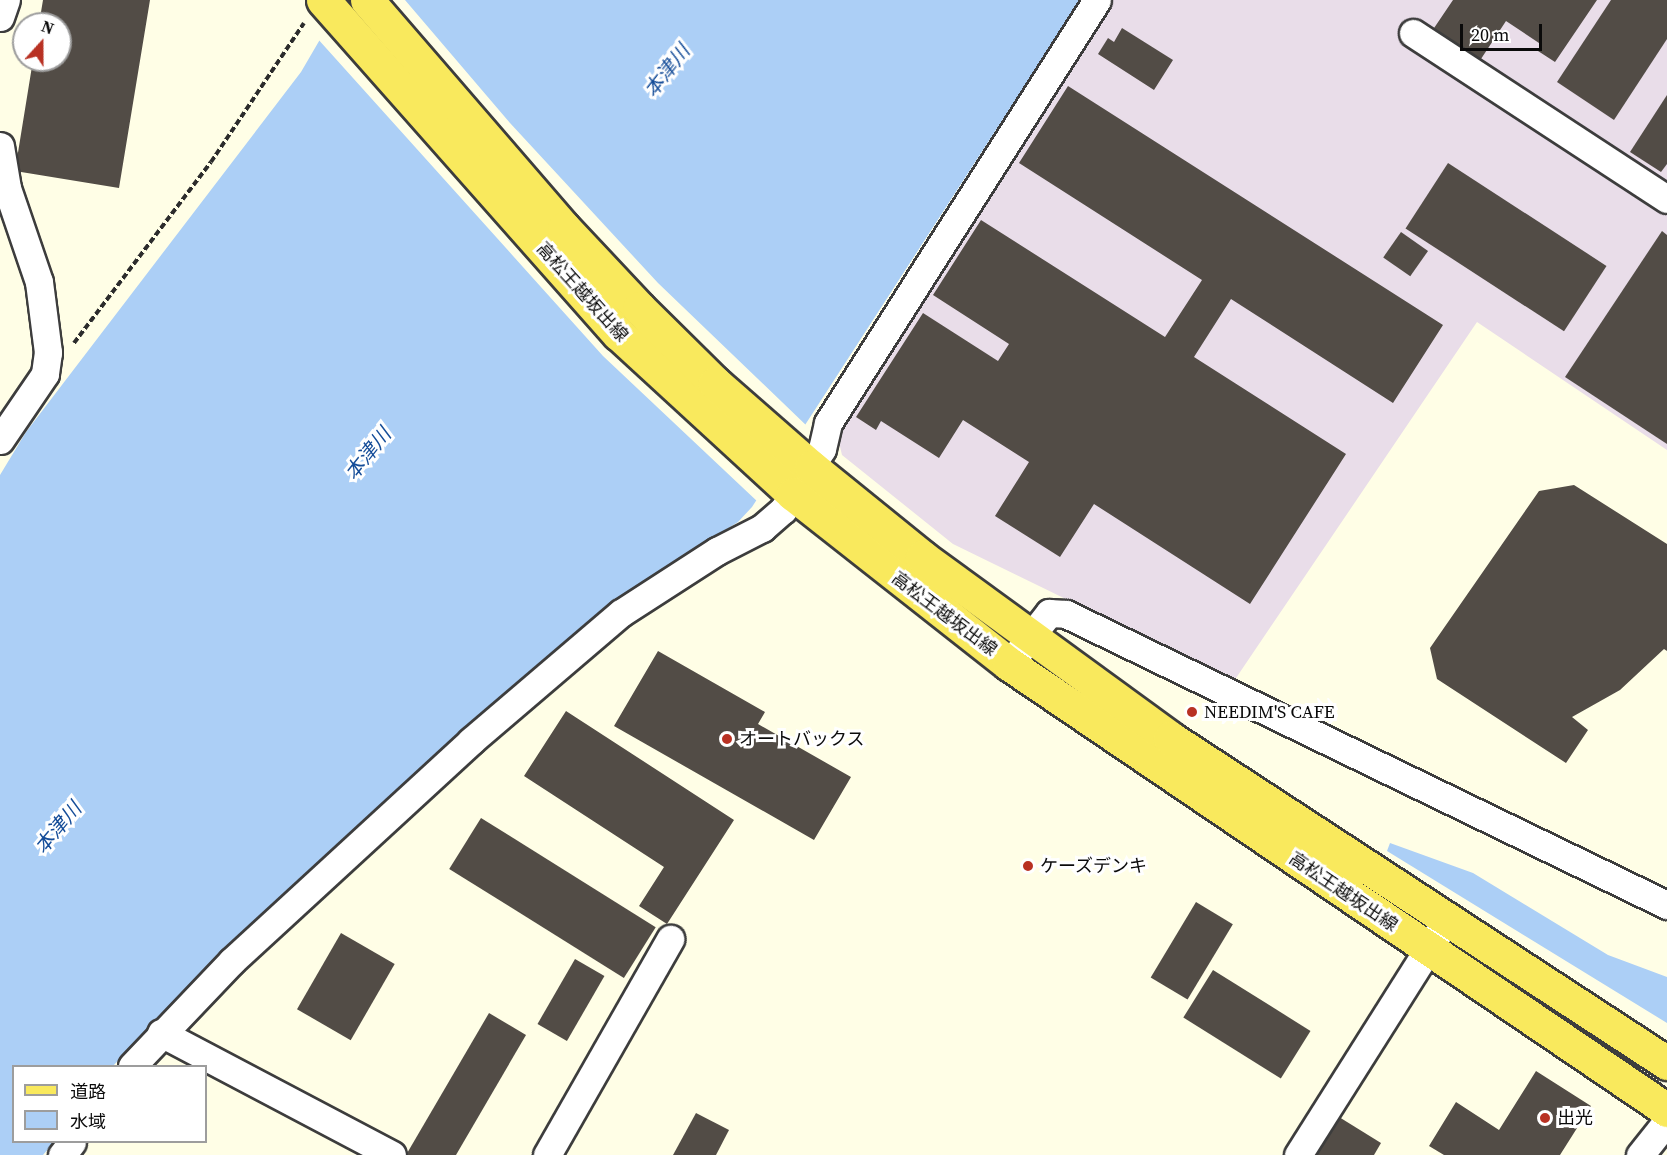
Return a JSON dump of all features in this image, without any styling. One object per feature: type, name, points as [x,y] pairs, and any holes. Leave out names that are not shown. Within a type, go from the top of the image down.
[{"type":"main road","name":"高松王越坂出線","points":[[367,0],[609,276],[715,383],[796,476],[922,556],[1170,738],[1448,917],[1667,1063]]},
{"type":"main road","name":"高松王越坂出線","points":[[319,6],[620,334],[796,476],[1009,664],[1667,1110]]},
{"type":"street","points":[[0,17],[6,0]]},
{"type":"street","points":[[133,1065],[161,1033],[343,858],[612,620],[717,551],[762,528],[796,476],[822,449],[828,423],[1097,0]]},
{"type":"street","points":[[1413,33],[1667,199]]},
{"type":"street","points":[[0,146],[7,188],[39,282],[48,352],[45,374],[0,441]]},
{"type":"street","points":[[1009,664],[1049,613],[1066,614],[1667,905]]},
{"type":"street","points":[[1298,1155],[1448,917]]},
{"type":"street","points":[[547,1155],[670,939]]},
{"type":"street","points":[[161,1033],[392,1155]]},
{"type":"street","points":[[1640,1155],[1667,1121]]},
{"type":"street","points":[[62,1155],[71,1143]]},
{"type":"path","points":[[45,374],[65,354],[211,162],[319,6]]},
{"type":"shaded area","points":[[1111,0],[1667,0],[1667,450],[1477,322],[1234,681],[953,544],[842,455],[835,426]]},
{"type":"water","name":"本津川","points":[[343,0],[1080,0],[752,507],[738,522],[640,585],[308,873],[171,1004],[114,1065],[12,1065],[12,1143],[53,1143],[43,1155],[0,1155],[0,475],[26,432],[301,72]]},
{"type":"water","points":[[1390,843],[1473,873],[1608,955],[1667,977],[1667,1023],[1387,851]]},
{"type":"pier","points":[[339,0],[405,0],[510,123],[658,283],[809,428],[759,503],[603,356],[317,38]]},
{"type":"building","points":[[43,0],[150,0],[119,188],[15,171],[31,72],[72,72],[72,12],[41,12]]},
{"type":"building","points":[[1453,0],[1597,0],[1555,62],[1538,51],[1542,45],[1506,21],[1477,65],[1430,34]]},
{"type":"building","points":[[1611,0],[1667,0],[1667,39],[1614,120],[1557,82]]},
{"type":"building","points":[[1122,28],[1173,60],[1154,90],[1098,54],[1108,38],[1114,42]]},
{"type":"building","points":[[1068,86],[1443,325],[1393,403],[1231,299],[1194,357],[1346,454],[1250,604],[1094,504],[1060,557],[995,516],[1029,462],[963,420],[939,458],[881,421],[876,430],[856,417],[923,313],[998,361],[1009,344],[933,295],[981,220],[1165,337],[1202,280],[1019,163]]},
{"type":"building","points":[[1667,95],[1667,164],[1661,172],[1630,152]]},
{"type":"building","points":[[1448,163],[1607,266],[1564,331],[1406,228]]},
{"type":"building","points":[[1662,231],[1667,235],[1667,444],[1565,377]]},
{"type":"building","points":[[1401,232],[1428,251],[1410,276],[1383,257]]},
{"type":"building","points":[[1574,485],[1667,544],[1667,651],[1664,649],[1620,690],[1572,717],[1588,730],[1566,763],[1437,679],[1430,648],[1539,491]]},
{"type":"building","points":[[658,651],[765,712],[758,724],[851,777],[814,840],[614,726]]},
{"type":"building","points":[[566,711],[734,820],[667,924],[639,906],[664,867],[524,776]]},
{"type":"building","points":[[481,818],[656,927],[624,978],[449,869]]},
{"type":"building","points":[[1196,902],[1233,924],[1188,1000],[1151,977]]},
{"type":"building","points":[[341,933],[395,964],[351,1040],[297,1009]]},
{"type":"building","points":[[575,959],[604,976],[567,1041],[538,1024]]},
{"type":"building","points":[[1213,970],[1311,1031],[1281,1078],[1183,1017]]},
{"type":"building","points":[[489,1013],[526,1035],[456,1155],[406,1155]]},
{"type":"building","name":"出光","points":[[1536,1071],[1591,1106],[1560,1155],[1444,1155],[1429,1146],[1456,1102],[1499,1130]]},
{"type":"building","points":[[696,1113],[729,1130],[716,1155],[673,1155]]},
{"type":"building","points":[[1339,1117],[1381,1143],[1374,1155],[1315,1155]]},
{"type":"place","name":"NEEDIM'S CAFE","points":[[1192,712]]},
{"type":"place","name":"オートバックス","points":[[727,739]]},
{"type":"place","name":"ケーズデンキ","points":[[1028,866]]},
{"type":"place","name":"出光","points":[[1545,1118]]}]
